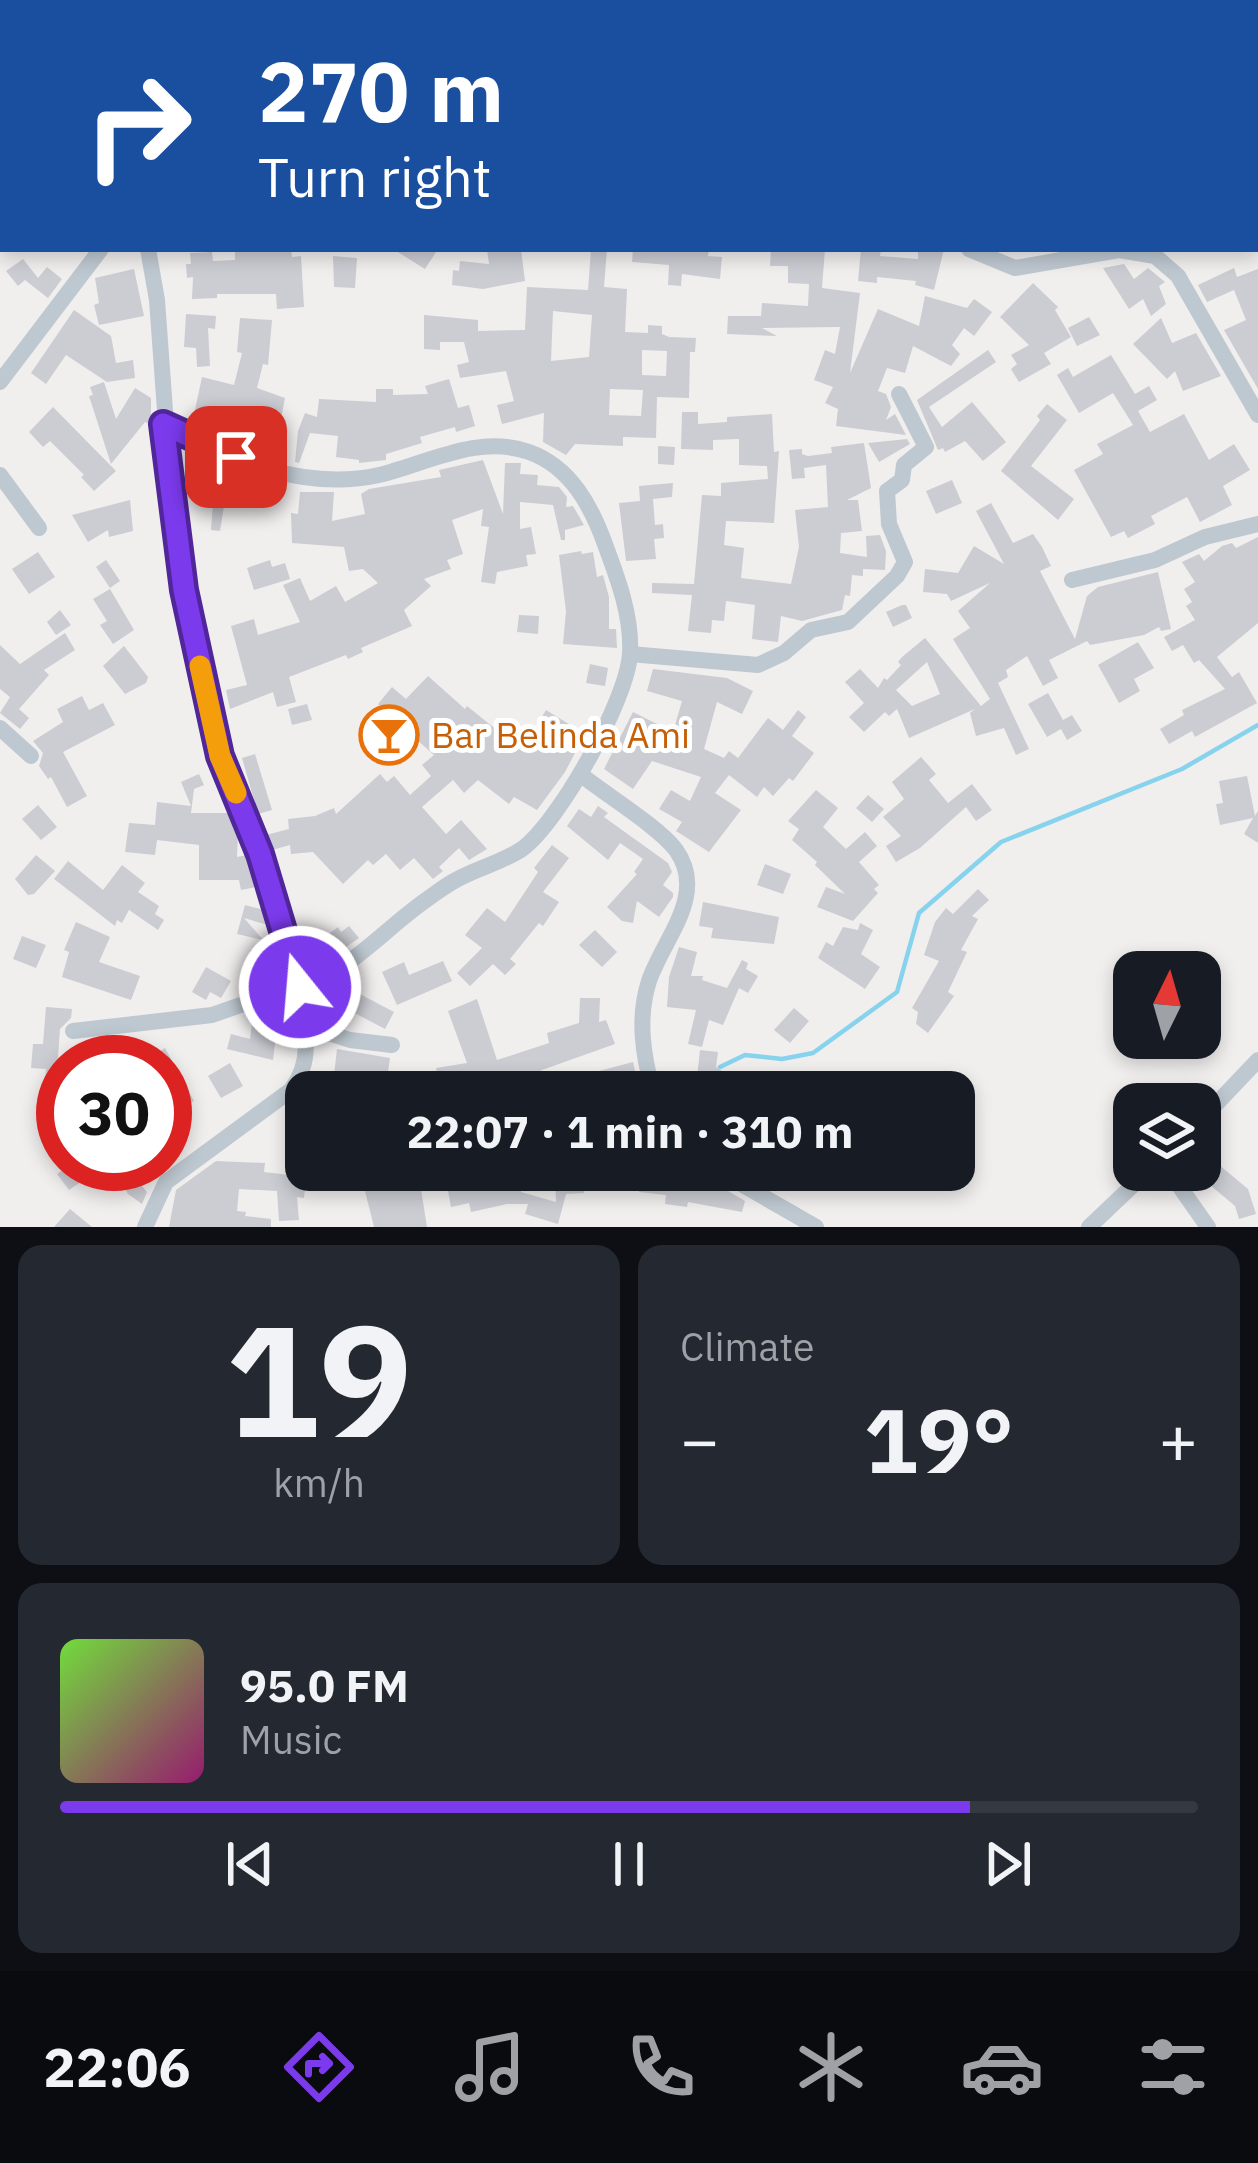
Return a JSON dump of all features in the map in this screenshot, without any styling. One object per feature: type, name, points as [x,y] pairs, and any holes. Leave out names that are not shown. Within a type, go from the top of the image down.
[{"type":"street","points":[[0,382],[99,252]]},
{"type":"street","points":[[146,1227],[166,1182],[291,1090],[306,1058],[306,1026],[298,994],[260,854],[220,756],[184,590],[149,252]]},
{"type":"street","points":[[976,252],[1015,268],[1107,252]]},
{"type":"street","points":[[1131,252],[1155,256],[1178,276],[1258,415]]},
{"type":"street","points":[[630,654],[758,665],[784,653],[812,630],[848,622],[885,587],[905,562],[889,524],[887,490],[902,480],[904,465],[926,447],[899,394]]},
{"type":"street","points":[[74,1031],[212,1015],[252,1001],[298,994],[352,964],[458,878],[525,847],[580,774],[619,695],[630,654],[621,589],[599,527],[579,490],[557,467],[531,452],[501,446],[462,449],[376,475],[334,480],[285,475],[163,424]]},
{"type":"street","points":[[0,475],[39,528]]},
{"type":"street","points":[[1072,580],[1155,560],[1205,538],[1258,524]]},
{"type":"street","points":[[0,728],[31,756]]},
{"type":"street","points":[[580,774],[671,844],[686,871],[682,913],[650,979],[641,1023],[649,1071]]},
{"type":"street","points":[[306,1026],[350,1040],[392,1046]]},
{"type":"street","points":[[1221,1099],[1258,1060]]},
{"type":"street","points":[[753,1191],[816,1227]]},
{"type":"street","points":[[1088,1227],[1127,1191]]},
{"type":"street","points":[[1183,1191],[1208,1227]]},
{"type":"building","points":[[212,252],[213,261],[235,260],[235,252],[301,256],[304,307],[277,309],[276,294],[192,299],[193,277],[187,278],[186,264],[191,264],[190,253]]},
{"type":"building","points":[[398,252],[436,252],[425,269]]},
{"type":"building","points":[[487,252],[521,252],[525,281],[483,289],[452,285],[453,270],[459,271],[460,261],[489,264]]},
{"type":"building","points":[[591,252],[607,252],[604,287],[627,289],[625,332],[648,333],[648,325],[662,326],[662,334],[669,337],[696,338],[695,352],[690,352],[689,398],[657,397],[656,438],[623,437],[623,446],[575,444],[566,455],[543,442],[544,413],[502,424],[497,405],[514,401],[506,371],[460,378],[457,365],[469,362],[464,342],[440,342],[440,350],[424,349],[424,315],[478,320],[478,331],[525,330],[527,287],[588,290]],"holes":[[[553,311],[592,315],[589,357],[551,361]],[[642,350],[667,351],[666,376],[642,375]],[[610,389],[643,390],[641,416],[609,415]]]},
{"type":"building","points":[[633,252],[709,252],[708,256],[722,257],[720,279],[682,274],[681,286],[668,285],[669,265],[632,262]]},
{"type":"building","points":[[771,252],[825,252],[822,288],[860,293],[850,373],[878,309],[919,326],[925,296],[967,308],[974,299],[992,312],[974,336],[964,328],[952,345],[960,354],[951,366],[913,346],[905,373],[887,368],[878,391],[886,394],[891,407],[886,420],[895,414],[906,435],[836,426],[838,409],[825,403],[833,387],[814,380],[825,350],[835,354],[840,327],[762,328],[777,336],[727,334],[728,316],[761,316],[762,303],[808,306],[809,284],[788,283],[788,266],[770,266]]},
{"type":"building","points":[[861,252],[918,259],[918,252],[943,252],[934,290],[915,285],[916,281],[877,277],[877,283],[858,281]]},
{"type":"building","points":[[333,256],[357,258],[355,288],[334,287]]},
{"type":"building","points":[[23,259],[38,278],[47,267],[62,279],[48,298],[25,280],[18,286],[6,271]]},
{"type":"building","points":[[1124,264],[1134,279],[1148,268],[1165,282],[1159,286],[1166,304],[1151,316],[1143,299],[1129,309],[1103,268]]},
{"type":"building","points":[[1234,268],[1237,277],[1258,269],[1258,389],[1224,330],[1246,320],[1234,290],[1207,302],[1198,285]]},
{"type":"building","points":[[134,269],[144,316],[99,325],[95,278]]},
{"type":"building","points":[[1033,283],[1058,307],[1055,310],[1071,337],[1044,353],[1051,364],[1019,382],[1011,369],[1017,364],[1011,355],[1029,345],[1000,317]]},
{"type":"building","points":[[74,310],[111,336],[116,363],[133,360],[135,378],[107,382],[66,355],[46,384],[31,373]]},
{"type":"building","points":[[186,314],[216,316],[215,329],[208,328],[210,366],[197,367],[196,348],[184,347]]},
{"type":"building","points":[[1089,317],[1100,335],[1077,346],[1068,328]]},
{"type":"building","points":[[240,318],[272,320],[268,365],[263,364],[257,388],[285,398],[274,456],[258,450],[270,421],[243,416],[230,440],[196,427],[198,421],[193,419],[202,377],[234,385],[242,353],[237,352]]},
{"type":"building","points":[[1161,318],[1172,343],[1196,333],[1221,376],[1183,391],[1175,371],[1167,379],[1133,344]]},
{"type":"building","points":[[988,350],[996,362],[929,407],[942,427],[972,402],[1006,442],[983,461],[965,441],[945,452],[938,450],[917,400]]},
{"type":"building","points":[[1111,355],[1135,394],[1149,386],[1157,400],[1138,411],[1150,432],[1184,414],[1209,460],[1234,444],[1250,470],[1223,486],[1232,505],[1200,522],[1187,497],[1151,516],[1155,524],[1128,538],[1124,531],[1111,537],[1074,470],[1103,454],[1097,444],[1133,425],[1113,393],[1079,413],[1057,375],[1068,368],[1073,377]]},
{"type":"building","points":[[449,379],[458,408],[469,405],[475,426],[420,437],[422,443],[386,454],[386,460],[359,463],[336,457],[338,436],[310,433],[299,463],[295,462],[298,431],[305,413],[317,417],[319,399],[376,402],[376,389],[393,389],[393,395],[428,394],[425,386]]},
{"type":"building","points":[[104,382],[116,419],[135,388],[151,398],[149,424],[145,422],[111,464],[89,396],[93,395],[90,387]]},
{"type":"building","points":[[1047,404],[1067,420],[1031,466],[1074,499],[1058,520],[1001,471]]},
{"type":"building","points":[[53,407],[116,471],[94,491],[50,441],[43,447],[29,432]]},
{"type":"building","points":[[682,412],[698,412],[698,424],[772,414],[774,452],[779,451],[774,523],[726,521],[724,545],[744,548],[741,578],[791,584],[799,547],[795,510],[828,507],[826,465],[804,468],[805,478],[792,479],[789,450],[802,449],[808,456],[864,443],[871,488],[847,500],[858,500],[862,531],[841,533],[840,553],[867,557],[866,536],[880,535],[886,551],[885,570],[863,569],[863,576],[852,575],[850,596],[845,595],[842,610],[802,621],[781,616],[778,642],[752,639],[755,605],[726,601],[724,621],[712,620],[711,633],[688,631],[692,595],[652,593],[652,583],[694,584],[702,495],[721,496],[721,483],[768,479],[767,466],[739,465],[739,439],[713,440],[713,450],[681,449]]},
{"type":"building","points":[[907,439],[910,444],[879,462],[868,443]]},
{"type":"building","points":[[658,446],[675,447],[674,465],[658,464]]},
{"type":"building","points":[[191,456],[230,469],[220,531],[211,530],[214,491],[187,484]]},
{"type":"building","points":[[483,460],[503,514],[505,463],[521,463],[520,474],[538,475],[537,485],[559,487],[567,497],[566,507],[573,506],[584,525],[565,530],[565,540],[561,540],[553,505],[520,502],[520,529],[531,527],[536,554],[526,555],[528,566],[497,572],[495,584],[481,582],[489,527],[481,526],[483,509],[452,520],[463,554],[447,560],[451,569],[424,579],[431,586],[404,610],[412,626],[361,648],[363,652],[348,659],[346,655],[289,677],[296,702],[277,707],[273,692],[230,709],[226,690],[247,685],[231,626],[254,619],[258,635],[300,622],[283,585],[300,578],[310,601],[336,586],[345,602],[378,583],[363,569],[349,571],[344,547],[292,543],[291,513],[298,514],[300,492],[334,492],[332,521],[365,514],[361,494],[369,489],[441,477],[439,470]]},
{"type":"building","points":[[952,480],[962,503],[936,514],[926,491]]},
{"type":"building","points":[[250,482],[275,488],[270,505],[245,498]]},
{"type":"building","points":[[673,483],[672,497],[653,499],[655,525],[663,524],[664,538],[654,539],[656,559],[626,561],[619,503],[640,501],[639,486]]},
{"type":"building","points":[[130,500],[133,531],[109,537],[108,530],[88,542],[72,515]]},
{"type":"building","points":[[991,503],[1013,543],[1033,534],[1051,566],[1040,571],[1075,639],[1087,596],[1098,587],[1158,572],[1171,629],[1161,631],[1159,627],[1144,635],[1090,645],[1087,641],[1049,660],[1058,678],[1043,686],[1027,656],[1006,670],[1008,677],[998,683],[1029,749],[1016,755],[1004,728],[976,736],[970,713],[975,709],[909,738],[897,709],[889,716],[885,712],[864,732],[849,717],[864,703],[845,682],[860,669],[878,688],[901,665],[902,657],[925,638],[981,706],[990,699],[953,639],[970,628],[958,611],[990,583],[951,601],[947,594],[923,592],[925,569],[958,573],[974,546],[1004,564],[976,511]],"holes":[[[927,662],[940,694],[912,706],[896,690]]]},
{"type":"building","points":[[1258,537],[1258,623],[1217,657],[1232,677],[1239,672],[1257,703],[1195,737],[1192,731],[1169,744],[1160,729],[1184,715],[1182,710],[1225,689],[1199,660],[1194,663],[1183,645],[1172,651],[1164,637],[1195,620],[1186,606],[1192,602],[1184,589],[1195,582],[1182,562],[1199,554],[1204,561],[1222,546],[1232,543],[1236,548]]},
{"type":"building","points":[[38,552],[55,577],[29,594],[12,569]]},
{"type":"building","points":[[593,552],[597,577],[603,575],[609,629],[616,629],[617,648],[563,644],[566,611],[559,555]]},
{"type":"building","points":[[106,560],[120,581],[110,588],[96,567]]},
{"type":"building","points":[[270,560],[272,567],[285,563],[290,579],[254,590],[247,568]]},
{"type":"building","points":[[110,589],[134,630],[113,644],[100,625],[107,621],[93,599]]},
{"type":"building","points":[[902,605],[912,618],[893,627],[886,612]]},
{"type":"building","points":[[60,610],[71,625],[56,635],[47,622]]},
{"type":"building","points":[[519,615],[539,616],[538,634],[517,632]]},
{"type":"building","points":[[65,633],[75,650],[44,670],[49,675],[19,709],[29,718],[20,729],[0,713],[10,697],[0,689],[0,645],[20,664]]},
{"type":"building","points":[[1138,642],[1154,668],[1134,679],[1140,691],[1119,703],[1098,665]]},
{"type":"building","points":[[124,646],[148,677],[146,683],[125,694],[103,666]]},
{"type":"building","points":[[590,664],[608,668],[605,686],[586,683]]},
{"type":"building","points":[[653,669],[727,678],[753,691],[742,714],[717,702],[704,749],[724,758],[729,751],[738,758],[768,718],[783,730],[798,710],[806,717],[792,736],[814,753],[793,781],[789,778],[773,796],[764,787],[757,797],[729,775],[715,793],[741,810],[709,852],[676,831],[682,822],[659,809],[671,790],[690,801],[701,777],[652,761],[633,789],[604,769],[633,712],[673,732],[682,701],[647,691]]},
{"type":"building","points":[[428,676],[498,731],[501,724],[534,744],[548,725],[540,720],[546,710],[585,734],[537,810],[514,797],[509,804],[478,780],[464,793],[453,780],[422,807],[446,834],[461,820],[487,849],[469,860],[459,848],[433,879],[414,858],[400,870],[386,854],[373,865],[368,860],[343,884],[313,852],[291,854],[290,845],[272,850],[266,835],[289,829],[288,819],[334,808],[336,814],[380,774],[387,782],[394,776],[410,795],[431,776],[422,765],[434,755],[406,730],[403,734],[386,720],[390,715],[378,704],[392,687],[406,699]]},
{"type":"building","points":[[1048,693],[1063,720],[1072,715],[1082,731],[1067,740],[1061,729],[1047,737],[1028,704]]},
{"type":"building","points":[[82,696],[89,710],[103,703],[115,725],[63,752],[87,796],[67,807],[51,777],[39,766],[43,753],[33,741],[63,722],[57,709]]},
{"type":"building","points":[[307,704],[312,720],[292,725],[288,709]]},
{"type":"building","points":[[255,754],[272,810],[258,814],[242,758]]},
{"type":"building","points":[[921,757],[936,774],[929,780],[948,803],[972,784],[992,810],[976,821],[966,807],[920,848],[896,862],[886,846],[901,836],[883,817],[904,799],[892,782]]},
{"type":"building","points":[[199,774],[204,785],[194,789],[191,813],[230,813],[238,833],[237,857],[247,855],[256,887],[241,890],[239,880],[199,880],[199,845],[157,840],[155,855],[125,852],[129,823],[155,825],[157,802],[191,806],[181,782]]},
{"type":"building","points":[[1247,776],[1255,816],[1258,811],[1258,843],[1244,834],[1253,818],[1220,825],[1216,804],[1223,803],[1219,781]]},
{"type":"building","points":[[816,790],[838,808],[823,827],[846,849],[865,832],[877,846],[859,862],[879,885],[874,889],[878,893],[853,921],[817,907],[826,887],[845,894],[792,840],[799,829],[788,821]]},
{"type":"building","points":[[868,795],[884,809],[872,822],[856,808]]},
{"type":"building","points":[[38,805],[57,827],[41,840],[22,819]]},
{"type":"building","points":[[598,806],[608,813],[604,817],[668,863],[672,872],[663,885],[673,897],[659,917],[637,901],[633,923],[622,921],[607,907],[637,874],[643,859],[620,843],[608,860],[567,826],[579,809],[591,817]]},
{"type":"building","points":[[552,845],[569,858],[543,892],[559,902],[510,959],[516,964],[505,975],[493,964],[470,986],[457,973],[482,948],[465,935],[487,908],[505,922]]},
{"type":"building","points":[[36,855],[55,871],[28,895],[15,879]]},
{"type":"building","points":[[68,861],[103,890],[122,865],[145,883],[138,892],[159,906],[155,914],[164,920],[158,930],[129,910],[115,926],[54,879]]},
{"type":"building","points":[[765,864],[791,874],[783,894],[757,885]]},
{"type":"building","points":[[978,889],[989,900],[972,916],[978,919],[961,950],[967,952],[948,992],[954,996],[928,1033],[916,1024],[918,1012],[912,1008],[939,961],[924,955],[935,922],[946,908],[953,914]]},
{"type":"building","points":[[703,902],[779,917],[774,944],[711,938],[713,928],[699,926]]},
{"type":"building","points":[[245,905],[264,910],[268,925],[244,918],[272,950],[258,962],[249,952],[263,940],[237,934]]},
{"type":"building","points":[[76,922],[110,937],[99,962],[140,976],[131,1000],[62,977],[69,952],[64,950]]},
{"type":"building","points":[[860,923],[873,930],[861,954],[880,967],[865,989],[818,958],[826,942],[833,946],[843,927],[858,930]]},
{"type":"building","points":[[349,926],[359,938],[323,963],[311,947],[338,927],[341,932]]},
{"type":"building","points":[[595,930],[617,952],[602,967],[579,945]]},
{"type":"building","points":[[22,936],[46,945],[36,968],[13,959]]},
{"type":"building","points":[[679,947],[697,952],[691,976],[703,976],[702,980],[727,988],[742,960],[758,976],[748,993],[739,988],[723,1025],[709,1020],[702,1047],[688,1044],[696,1010],[667,1007],[669,977]]},
{"type":"building","points":[[263,961],[286,988],[271,988],[254,969]]},
{"type":"building","points":[[443,961],[452,981],[397,1005],[382,972],[404,962],[409,975]]},
{"type":"building","points":[[206,967],[231,981],[221,998],[210,992],[206,1000],[192,992]]},
{"type":"building","points":[[354,991],[394,1012],[385,1029],[345,1008]]},
{"type":"building","points":[[580,998],[600,998],[599,1022],[606,1020],[615,1044],[541,1071],[436,1071],[467,1063],[448,1011],[477,999],[497,1060],[549,1043],[547,1033],[579,1023]]},
{"type":"building","points":[[46,1007],[72,1009],[60,1035],[44,1035]]},
{"type":"building","points":[[794,1008],[809,1021],[790,1043],[774,1030]]},
{"type":"building","points":[[253,1017],[278,1021],[273,1060],[227,1049],[231,1034],[250,1039]]},
{"type":"building","points":[[36,1044],[36,1068],[31,1068]]},
{"type":"building","points":[[337,1049],[390,1058],[388,1071],[334,1071]]},
{"type":"building","points":[[700,1050],[718,1052],[716,1067],[722,1071],[698,1071]]},
{"type":"building","points":[[633,1062],[635,1071],[599,1071]]},
{"type":"building","points":[[230,1063],[243,1086],[221,1098],[208,1076]]},
{"type":"building","points":[[216,1161],[265,1163],[264,1172],[285,1174],[285,1191],[305,1191],[304,1198],[297,1197],[299,1220],[279,1221],[277,1191],[239,1189],[237,1211],[271,1219],[271,1227],[169,1227],[176,1191],[192,1191],[192,1178]]},
{"type":"building","points":[[1221,1166],[1248,1189],[1256,1214],[1239,1219],[1235,1206],[1217,1191],[1221,1191]]},
{"type":"building","points":[[126,1191],[147,1192],[142,1204]]},
{"type":"building","points":[[365,1191],[421,1191],[427,1227],[374,1227]]},
{"type":"building","points":[[448,1191],[521,1191],[556,1202],[556,1191],[584,1191],[566,1194],[558,1224],[525,1214],[528,1204],[471,1212],[469,1203],[451,1207]]},
{"type":"building","points":[[728,1191],[745,1201],[742,1212],[688,1202],[687,1207],[665,1204],[666,1195],[639,1192]]},
{"type":"building","points":[[70,1209],[92,1227],[54,1227]]},
{"type":"waterway","points":[[720,1067],[745,1055],[782,1059],[813,1053],[897,992],[919,913],[1001,842],[1182,769],[1258,725]]},
{"type":"slow traffic","points":[[200,666],[220,756],[236,793]]},
{"type":"place","name":"Bar Belinda Ami","points":[[389,735]]},
{"type":"route","points":[[236,457],[163,424],[184,590],[220,756],[260,854],[300,987]]}]
